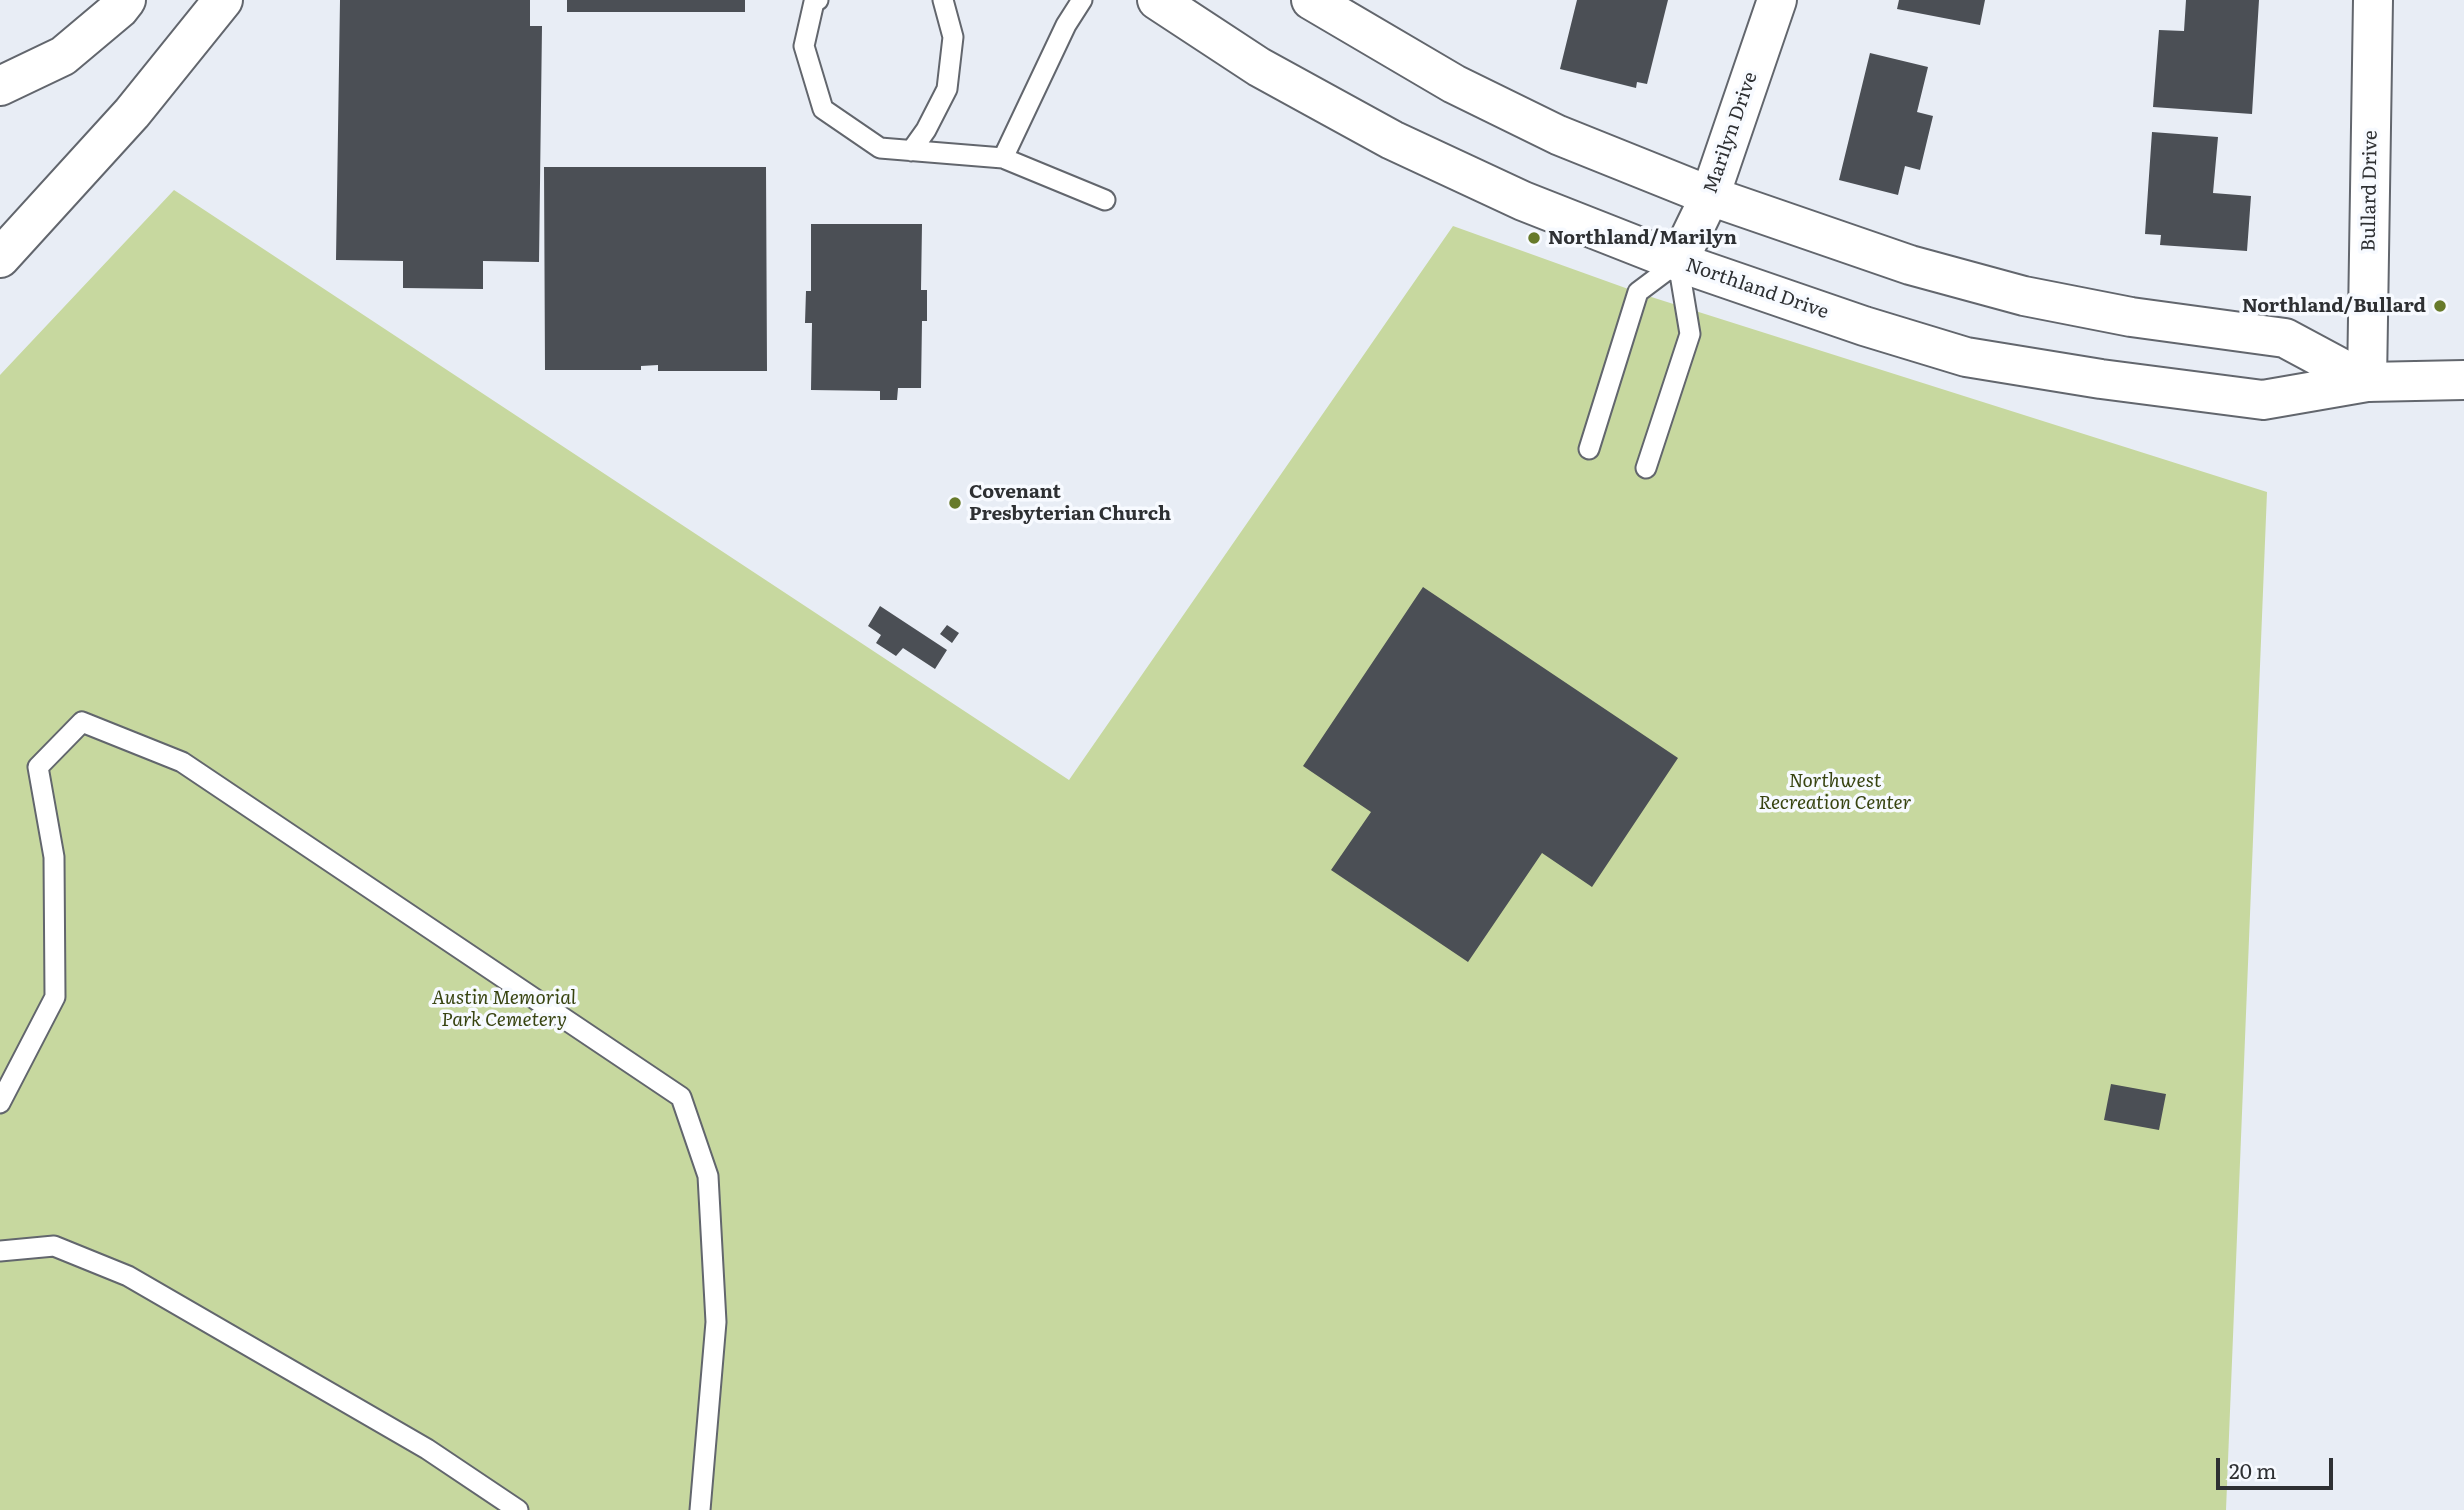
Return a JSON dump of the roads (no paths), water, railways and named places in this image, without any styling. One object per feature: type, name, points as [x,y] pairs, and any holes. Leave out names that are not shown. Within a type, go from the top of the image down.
[{"type":"main road","points":[[0,86],[62,56],[119,9],[126,0]]},
{"type":"main road","points":[[0,258],[132,113],[223,0]]},
{"type":"main road","name":"Northland Drive","points":[[1157,0],[1259,67],[1392,140],[1523,201],[1678,262],[1864,326],[1966,357],[2101,379],[2263,400],[2367,382],[2464,380]]},
{"type":"main road","name":"Northland Drive","points":[[1311,0],[1454,84],[1558,135],[1710,196],[1910,265],[2024,296],[2131,317],[2286,338],[2367,382]]},
{"type":"main road","name":"Marilyn Drive","points":[[1678,262],[1710,196],[1777,0]]},
{"type":"main road","name":"Bullard Drive","points":[[2367,382],[2373,0]]},
{"type":"lane","points":[[818,0],[814,2],[804,46],[823,109],[880,148],[1003,158],[1105,200]]},
{"type":"lane","points":[[911,151],[926,130],[947,89],[953,37],[943,0]]},
{"type":"lane","points":[[1003,158],[1066,25],[1082,0]]},
{"type":"lane","points":[[1589,449],[1638,292],[1678,262],[1690,334],[1646,468]]},
{"type":"lane","points":[[0,1102],[55,997],[54,857],[38,767],[82,722],[182,762],[681,1097],[708,1175],[716,1322],[700,1510]]},
{"type":"lane","points":[[0,1251],[54,1246],[128,1276],[427,1449],[518,1510]]},
{"type":"place","name":"Northland/Marilyn","points":[[1534,238]]},
{"type":"place","name":"Northland/Bullard","points":[[2440,306]]},
{"type":"place","name":"Covenant Presbyterian Church","points":[[955,503]]},
{"type":"park label","name":"Northwest Recreation Center","points":[[1835,792]]},
{"type":"park label","name":"Austin Memorial Park Cemetery","points":[[504,1009]]}]
